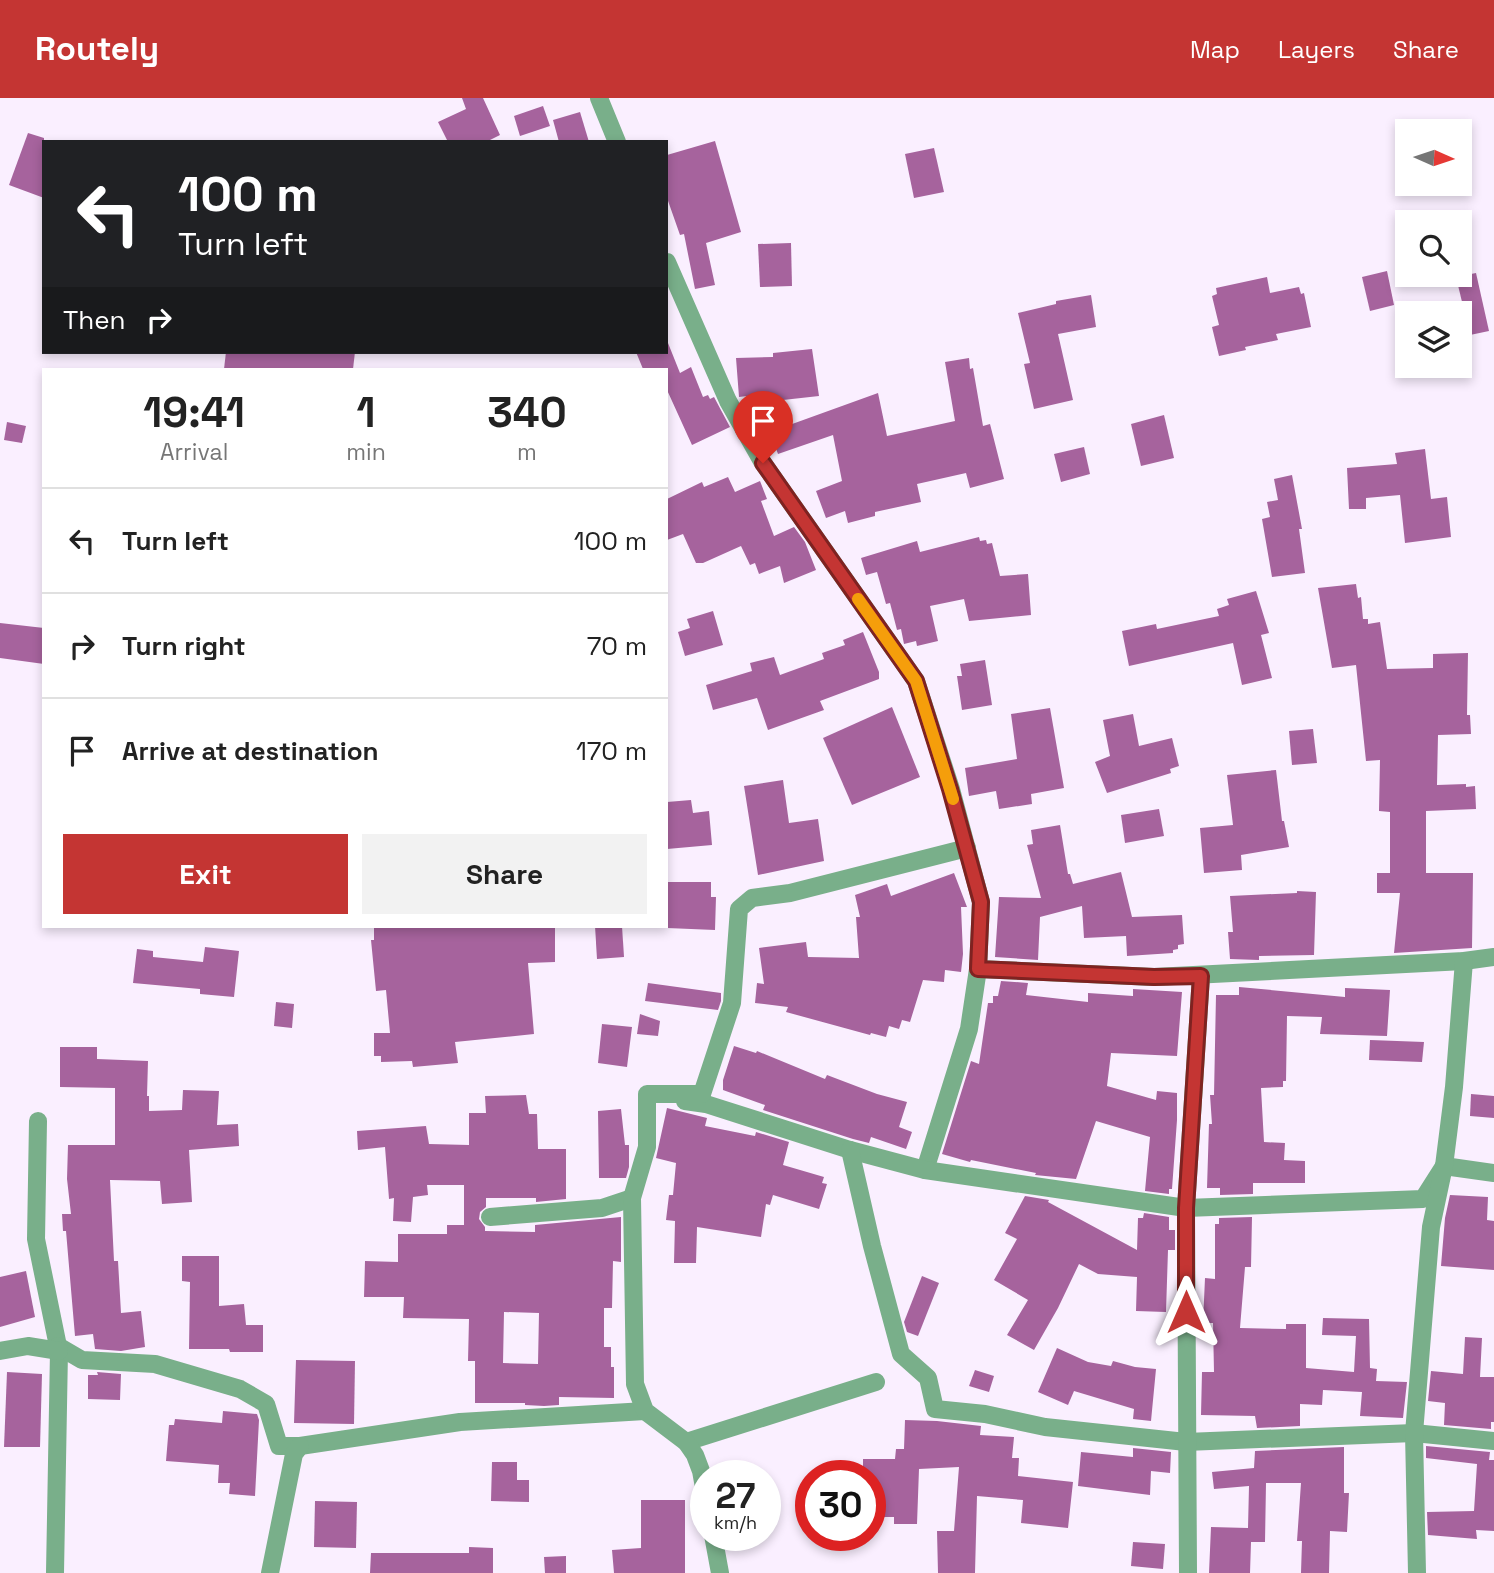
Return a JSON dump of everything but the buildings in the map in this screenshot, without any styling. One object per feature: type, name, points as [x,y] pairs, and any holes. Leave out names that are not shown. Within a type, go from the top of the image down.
[{"type":"street","points":[[599,98],[616,140]]},
{"type":"street","points":[[668,264],[727,401],[763,463],[916,681],[967,848],[981,902],[978,969],[970,1029],[925,1170]]},
{"type":"street","points":[[646,1094],[702,1094],[732,1003],[739,909],[752,898],[790,893],[967,848]]},
{"type":"street","points":[[978,969],[1154,977],[1201,976],[1494,957]]},
{"type":"street","points":[[1417,1573],[1414,1433],[1431,1227],[1444,1166],[1461,1018],[1464,961]]},
{"type":"street","points":[[1188,1573],[1186,1208],[1201,976]]},
{"type":"street","points":[[646,1094],[706,1104],[850,1150],[925,1170],[1186,1208],[1423,1199],[1444,1166]]},
{"type":"street","points":[[646,1094],[647,1147],[632,1198],[635,1384],[645,1411],[686,1442],[697,1460]]},
{"type":"street","points":[[38,1121],[36,1238],[59,1349],[55,1573]]},
{"type":"street","points":[[850,1150],[901,1354],[928,1378],[935,1409],[985,1414],[1045,1427],[1186,1442],[1414,1433],[1494,1441]]},
{"type":"street","points":[[1444,1166],[1494,1174]]},
{"type":"street","points":[[490,1217],[602,1208],[632,1198]]},
{"type":"street","points":[[0,1350],[28,1346],[59,1349],[82,1360],[155,1364],[240,1389],[266,1404],[279,1446],[300,1446],[460,1422],[645,1411]]},
{"type":"street","points":[[686,1442],[876,1382]]},
{"type":"street","points":[[270,1573],[294,1454],[300,1446]]},
{"type":"street","points":[[716,1551],[720,1573]]},
{"type":"slow traffic","points":[[858,599],[916,681],[953,799]]},
{"type":"route","points":[[763,463],[916,681],[950,789],[981,902],[978,969],[1154,977],[1201,976],[1186,1208],[1186,1312]]}]
